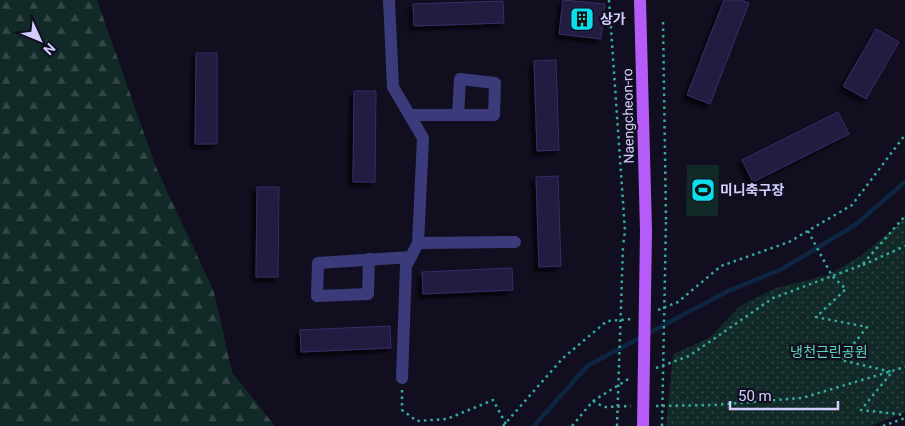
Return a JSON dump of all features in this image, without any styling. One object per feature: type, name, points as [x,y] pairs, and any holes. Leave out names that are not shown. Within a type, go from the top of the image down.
[{"type":"main road","name":"Naengcheon-ro","points":[[640,0],[646,231],[643,426]]},
{"type":"lane","points":[[389,0],[393,86],[423,138],[418,243],[406,266],[402,378]]},
{"type":"lane","points":[[410,115],[458,115]]},
{"type":"lane","points":[[418,243],[515,242]]},
{"type":"lane","points":[[369,260],[368,294],[317,296],[318,263],[411,257]]},
{"type":"path","points":[[609,0],[625,231],[617,426]]},
{"type":"path","points":[[662,426],[666,220],[663,22]]},
{"type":"path","points":[[678,302],[721,266],[789,242],[852,206],[905,135]]},
{"type":"path","points":[[862,265],[905,216]]},
{"type":"path","points":[[807,231],[832,276],[846,289],[816,317],[867,327],[840,360],[892,372]]},
{"type":"path","points":[[689,356],[774,298],[862,265],[905,246]]},
{"type":"path","points":[[402,378],[402,410],[417,421],[447,419],[493,400],[505,425],[563,358],[607,321]]},
{"type":"path","points":[[650,406],[714,405],[802,398],[905,367]]},
{"type":"path","points":[[892,372],[862,410],[905,416]]},
{"type":"path","points":[[572,426],[593,402],[604,407],[640,406]]},
{"type":"path","points":[[883,426],[905,416]]},
{"type":"green space","points":[[0,0],[97,0],[156,167],[214,292],[232,372],[275,426],[0,426]]},
{"type":"green space","name":"미니축구장","points":[[687,165],[719,165],[718,216],[686,216]]},
{"type":"green space","name":"냉천근린공원","points":[[905,215],[905,412],[871,426],[666,426],[673,354],[709,338],[740,306],[776,288],[828,275],[859,257],[897,226]]},
{"type":"building","name":"상가","points":[[563,0],[605,4],[601,39],[559,34]]},
{"type":"building","points":[[724,0],[740,0],[749,3],[710,104],[687,95]]},
{"type":"building","points":[[503,1],[504,23],[414,26],[413,4]]},
{"type":"building","points":[[876,29],[899,42],[866,99],[843,86]]},
{"type":"building","points":[[196,53],[217,53],[217,144],[195,144]]},
{"type":"building","points":[[556,60],[559,150],[537,151],[534,61]]},
{"type":"building","points":[[354,91],[376,91],[375,182],[353,182]]},
{"type":"building","points":[[838,112],[849,134],[753,182],[742,160]]},
{"type":"building","points":[[558,176],[561,266],[539,267],[536,177]]},
{"type":"building","points":[[257,187],[279,187],[278,277],[256,277]]},
{"type":"building","points":[[512,268],[513,290],[423,294],[422,272]]},
{"type":"building","points":[[390,326],[391,348],[301,352],[300,330]]},
{"type":"waterway","points":[[534,426],[587,366],[728,291],[782,269],[855,225],[905,182]]},
{"type":"place","name":"상가","points":[[582,19]]},
{"type":"place","name":"미니축구장","points":[[703,190]]}]
